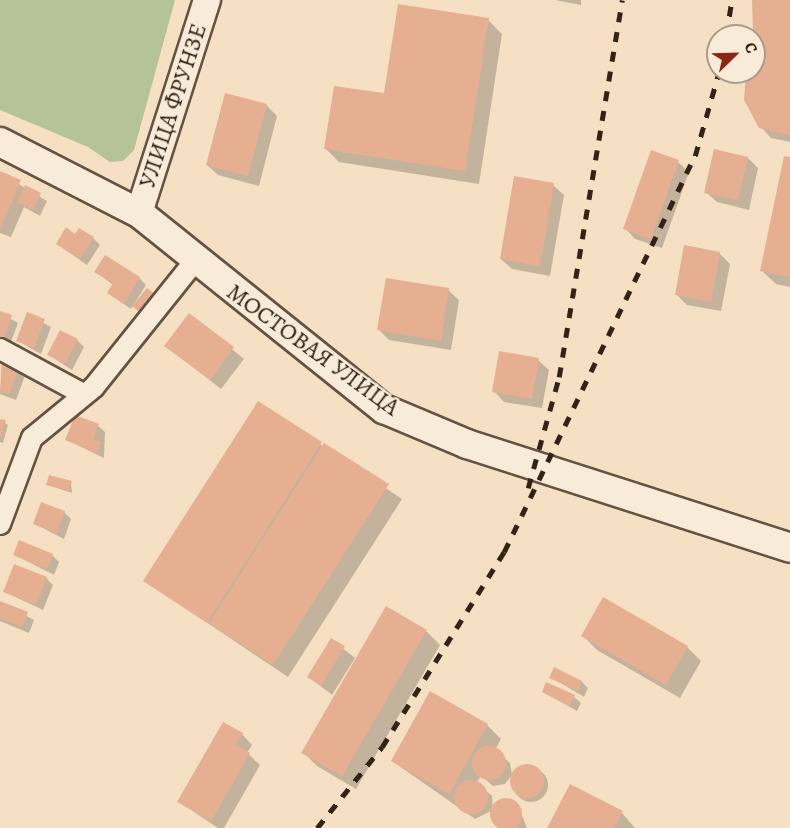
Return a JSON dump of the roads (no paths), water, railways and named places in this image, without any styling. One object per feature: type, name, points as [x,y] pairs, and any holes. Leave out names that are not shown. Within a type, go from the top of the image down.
[{"type":"main road","name":"МОСТОВАЯ УЛИЦА","points":[[0,142],[139,213],[194,262],[384,409],[467,444],[790,548]]},
{"type":"street","name":"УЛИЦА ФРУНЗЕ","points":[[139,213],[207,0]]},
{"type":"street","points":[[0,524],[32,438],[81,393],[94,387],[194,262]]},
{"type":"street","points":[[0,349],[81,393]]},
{"type":"railway","points":[[528,488],[559,377],[622,0]]},
{"type":"railway","points":[[728,24],[732,0]]},
{"type":"railway","points":[[317,828],[382,747],[504,552],[695,156],[716,84]]}]
